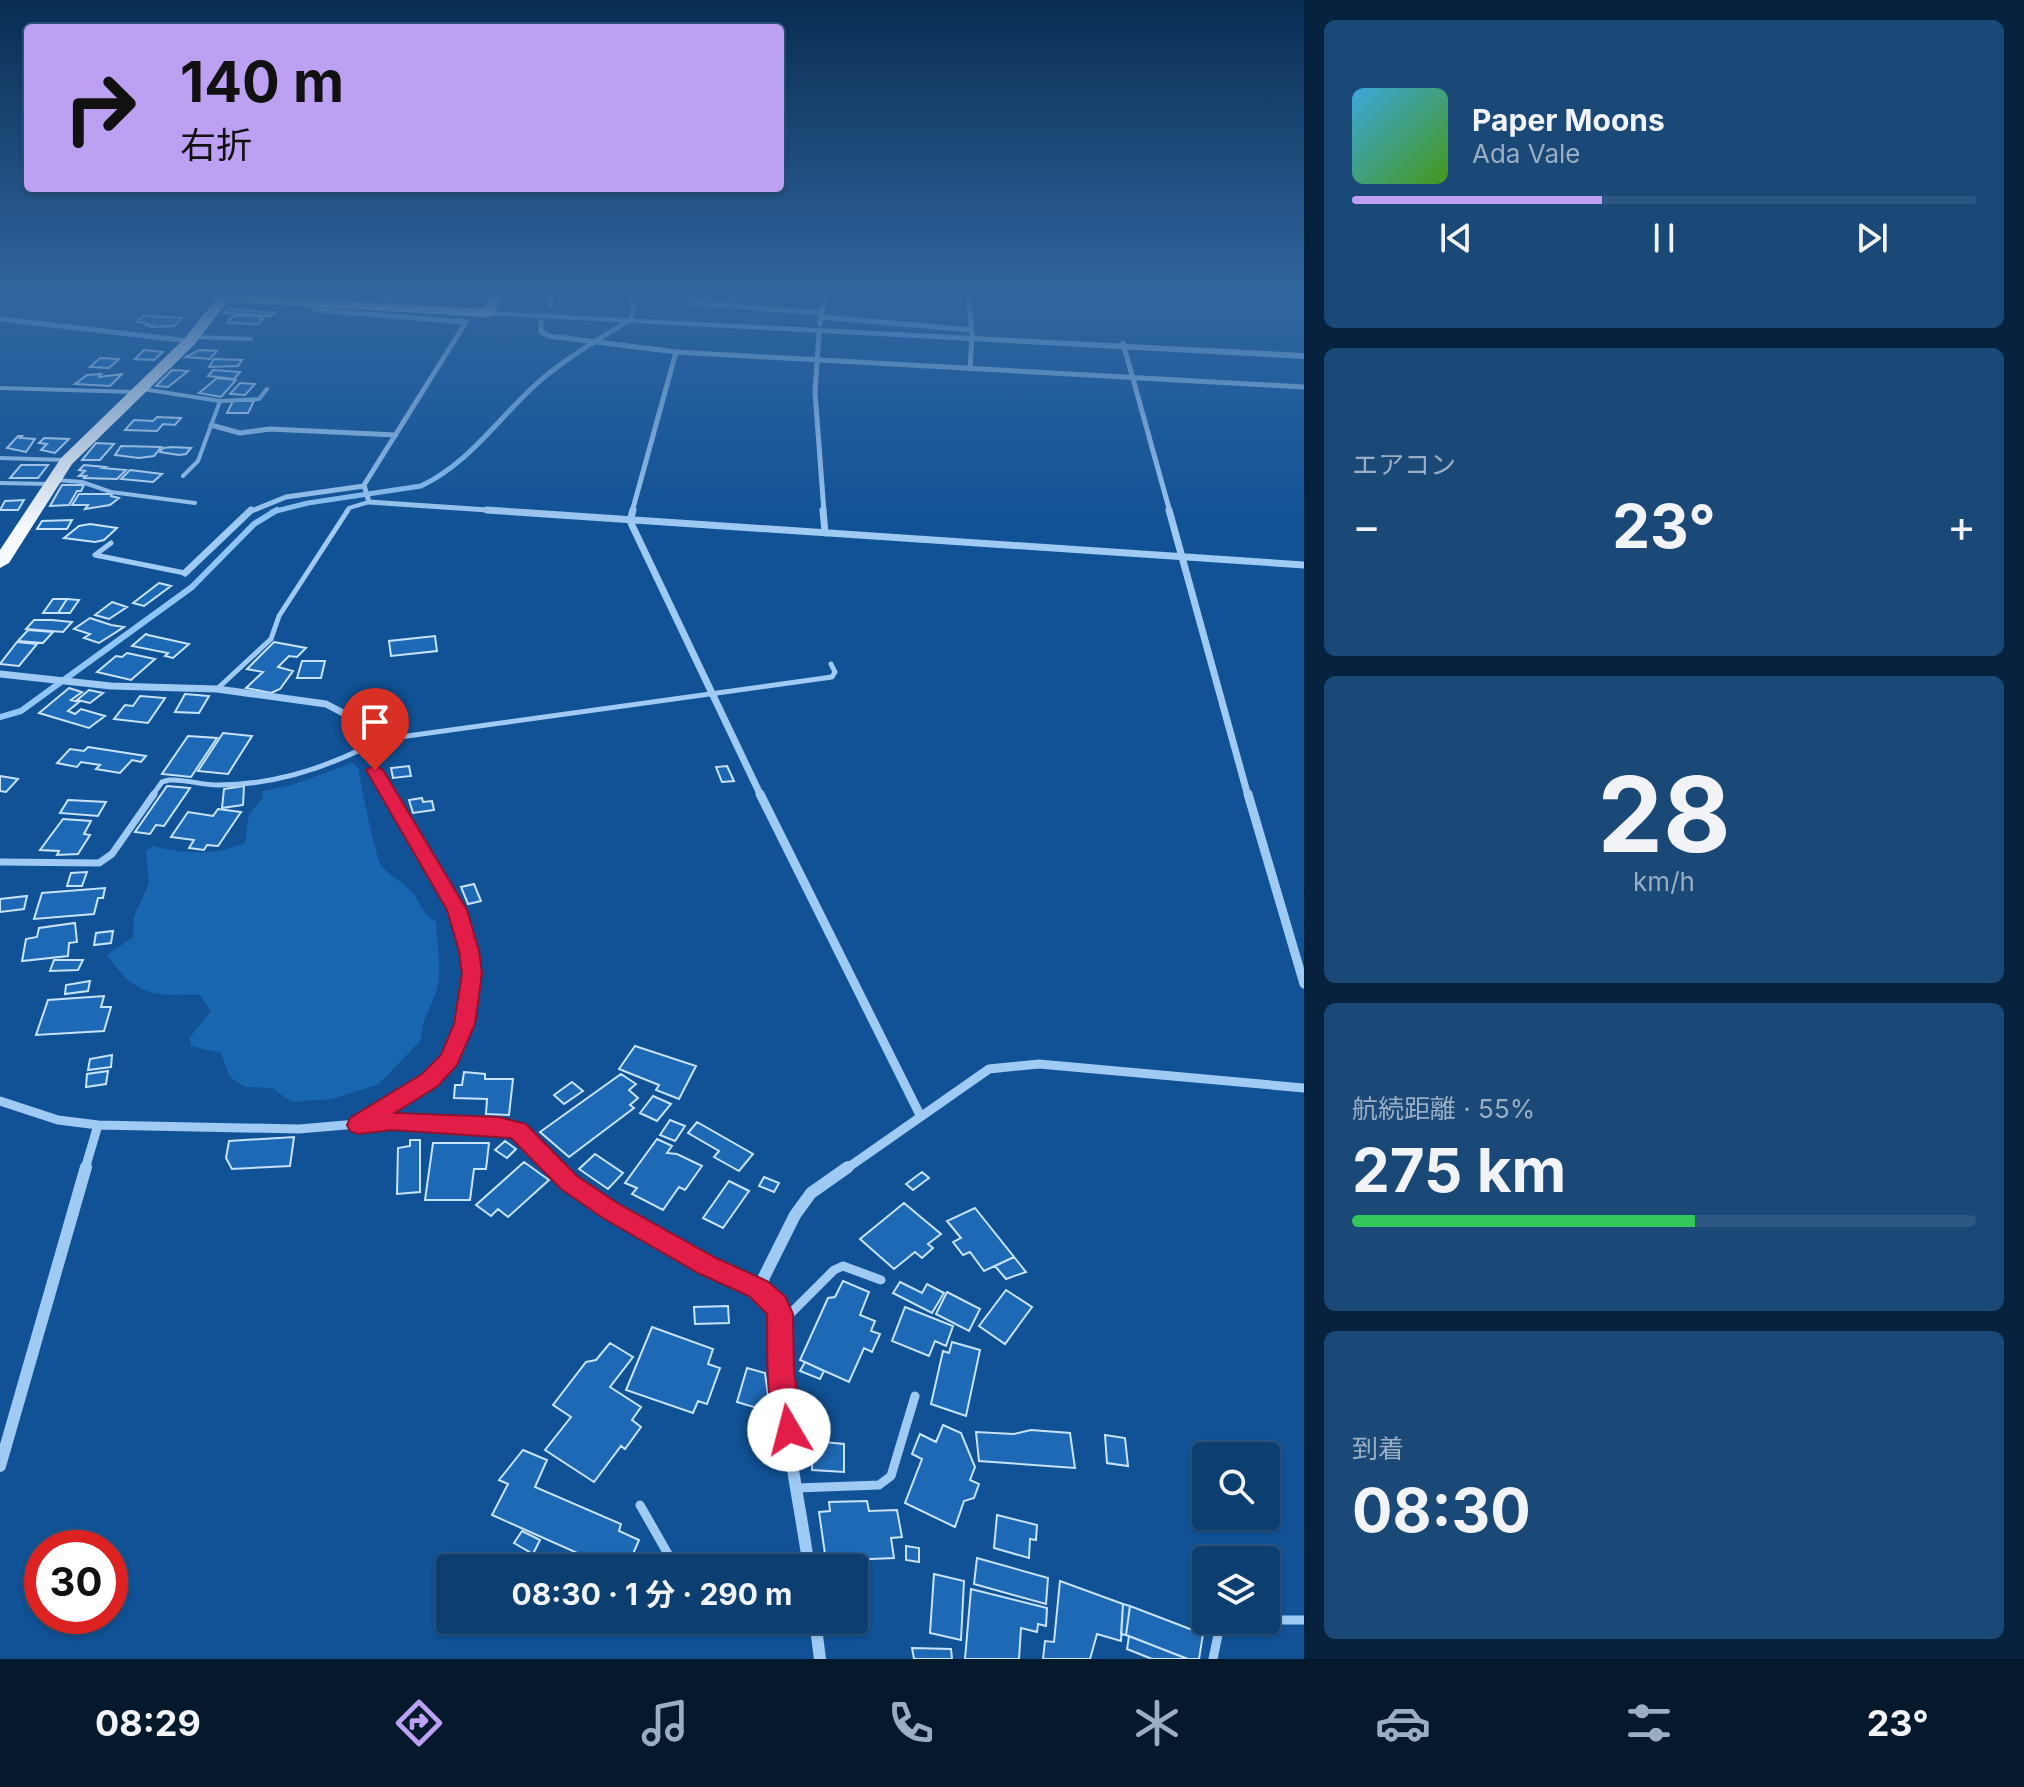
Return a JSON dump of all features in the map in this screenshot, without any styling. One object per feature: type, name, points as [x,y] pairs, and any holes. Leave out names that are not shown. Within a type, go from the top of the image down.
[{"type":"highway","points":[[0,563],[67,460],[156,372]]},
{"type":"street","points":[[435,372],[365,487],[368,501],[1304,565]]},
{"type":"street","points":[[670,372],[630,521],[711,693],[920,1115]]},
{"type":"street","points":[[816,372],[825,533]]},
{"type":"street","points":[[1032,372],[1304,387]]},
{"type":"street","points":[[1131,372],[1259,835],[1304,984]]},
{"type":"street","points":[[211,425],[240,433],[274,429],[396,435]]},
{"type":"street","points":[[185,573],[244,514],[262,504],[286,497],[365,487]]},
{"type":"street","points":[[0,674],[111,686],[217,689],[256,697],[326,704],[349,716],[365,744],[381,785],[428,857],[457,910],[472,974],[465,1024],[450,1059],[430,1080],[358,1125]]},
{"type":"street","points":[[758,1289],[795,1215],[811,1193],[989,1069],[1039,1064],[1304,1088]]},
{"type":"street","points":[[0,1101],[58,1120],[98,1125],[299,1129],[392,1121],[499,1126],[518,1131],[569,1182],[611,1211],[707,1265],[758,1289],[776,1304],[781,1323],[781,1371],[807,1554]]},
{"type":"street","points":[[0,1466],[98,1125]]},
{"type":"street","points":[[817,1634],[820,1659]]},
{"type":"lane","points":[[0,388],[136,391],[221,401],[259,399],[267,389]]},
{"type":"lane","points":[[183,476],[198,461],[221,401]]},
{"type":"lane","points":[[0,458],[67,460]]},
{"type":"lane","points":[[0,483],[82,482],[111,492],[195,503]]},
{"type":"lane","points":[[217,689],[275,635],[279,616],[349,508],[368,501]]},
{"type":"lane","points":[[111,543],[95,555],[185,573]]},
{"type":"lane","points":[[0,862],[99,863],[112,854],[162,782],[172,780],[219,785],[282,777],[319,767],[365,744],[832,677],[835,672],[831,664]]},
{"type":"lane","points":[[781,1323],[834,1270],[843,1266],[881,1280]]},
{"type":"lane","points":[[797,1488],[879,1485],[886,1481],[891,1476],[915,1396]]},
{"type":"lane","points":[[640,1505],[668,1554]]},
{"type":"lane","points":[[1213,1659],[1220,1625],[1226,1620],[1304,1620]]},
{"type":"shaded area","points":[[352,763],[359,769],[381,865],[410,890],[426,914],[436,922],[438,983],[424,1021],[421,1040],[379,1084],[332,1099],[292,1102],[272,1088],[245,1087],[230,1077],[221,1053],[191,1046],[190,1037],[211,1011],[199,994],[169,995],[146,991],[127,978],[107,955],[133,937],[134,917],[149,883],[146,851],[152,846],[199,852],[245,843],[249,814],[262,799],[263,791],[292,785]]},
{"type":"building","points":[[170,372],[186,372],[168,387],[156,386]]},
{"type":"building","points":[[211,372],[240,372],[234,379],[208,376]]},
{"type":"building","points":[[101,374],[99,377],[122,374],[110,386],[75,384],[87,375]]},
{"type":"building","points":[[217,378],[236,380],[221,397],[199,393]]},
{"type":"building","points":[[240,383],[255,384],[245,395],[230,394]]},
{"type":"building","points":[[233,401],[254,401],[248,413],[227,413]]},
{"type":"building","points":[[157,417],[181,418],[175,425],[163,424],[157,431],[125,430],[134,420],[153,421]]},
{"type":"building","points":[[18,436],[35,439],[26,452],[7,448]]},
{"type":"building","points":[[44,438],[69,439],[55,453],[41,450],[47,444],[39,443]]},
{"type":"building","points":[[96,443],[114,444],[100,460],[82,460]]},
{"type":"building","points":[[121,446],[161,447],[154,456],[139,458],[115,455]]},
{"type":"building","points":[[163,448],[191,448],[186,454],[179,455],[160,452]]},
{"type":"building","points":[[21,465],[48,465],[38,478],[10,478]]},
{"type":"building","points":[[84,465],[126,470],[117,479],[84,478],[86,476],[79,476],[85,471],[79,470]]},
{"type":"building","points":[[130,470],[162,474],[153,482],[121,479]]},
{"type":"building","points":[[62,485],[84,485],[69,505],[50,506]]},
{"type":"building","points":[[79,494],[112,494],[119,498],[110,505],[85,509],[88,505],[72,505]]},
{"type":"building","points":[[24,500],[18,510],[0,510],[5,501]]},
{"type":"building","points":[[72,520],[67,529],[37,529],[42,521]]},
{"type":"building","points":[[90,524],[117,528],[104,540],[95,542],[64,538],[79,526]]},
{"type":"building","points":[[159,583],[171,586],[144,606],[133,603]]},
{"type":"building","points":[[53,599],[67,599],[58,613],[43,613]]},
{"type":"building","points":[[67,599],[79,600],[70,613],[58,613]]},
{"type":"building","points":[[112,602],[127,607],[109,619],[95,615]]},
{"type":"building","points":[[90,618],[124,627],[99,643],[84,638],[90,634],[74,629]]},
{"type":"building","points":[[34,620],[72,622],[63,632],[26,629]]},
{"type":"building","points":[[28,630],[53,632],[43,643],[18,641]]},
{"type":"building","points":[[146,634],[189,644],[173,658],[165,656],[168,653],[132,646]]},
{"type":"building","points":[[435,636],[437,651],[391,656],[389,641]]},
{"type":"building","points":[[17,642],[37,644],[19,666],[0,664]]},
{"type":"building","points":[[274,642],[306,648],[297,657],[289,656],[278,667],[293,671],[280,689],[271,693],[246,688],[263,672],[247,669]]},
{"type":"building","points":[[127,653],[155,659],[131,680],[97,672],[116,656],[122,657]]},
{"type":"building","points":[[302,661],[325,661],[321,678],[297,678]]},
{"type":"building","points":[[69,688],[82,692],[71,700],[79,702],[68,711],[75,714],[81,709],[105,716],[89,728],[39,713]]},
{"type":"building","points":[[89,690],[103,693],[90,703],[77,700]]},
{"type":"building","points":[[185,694],[209,696],[199,713],[175,712]]},
{"type":"building","points":[[140,696],[165,698],[148,723],[114,719],[125,705],[133,706]]},
{"type":"building","points":[[223,733],[252,736],[228,774],[198,771]]},
{"type":"building","points":[[188,736],[217,738],[191,777],[162,774]]},
{"type":"building","points":[[88,747],[146,756],[141,762],[132,760],[120,773],[96,769],[100,765],[81,762],[77,767],[57,763],[70,749],[84,751]]},
{"type":"building","points":[[409,766],[411,776],[393,778],[391,768]]},
{"type":"building","points":[[727,766],[734,781],[722,782],[716,767]]},
{"type":"building","points":[[0,776],[18,779],[6,792],[0,791]]},
{"type":"building","points":[[167,786],[190,788],[164,826],[156,825],[150,834],[135,832]]},
{"type":"building","points":[[244,786],[243,805],[222,808],[224,789]]},
{"type":"building","points":[[422,798],[423,802],[432,801],[434,810],[413,813],[409,800]]},
{"type":"building","points":[[68,800],[106,802],[98,816],[60,813]]},
{"type":"building","points":[[218,809],[241,812],[218,846],[207,845],[204,850],[189,848],[194,840],[171,837],[188,812],[213,816]]},
{"type":"building","points":[[63,819],[91,821],[84,834],[90,835],[78,854],[57,855],[59,851],[40,850]]},
{"type":"building","points":[[87,872],[82,886],[67,886],[71,873]]},
{"type":"building","points":[[474,884],[481,901],[468,904],[461,887]]},
{"type":"building","points":[[105,888],[103,898],[98,898],[94,914],[34,919],[42,893]]},
{"type":"building","points":[[27,896],[24,909],[0,912],[0,899]]},
{"type":"building","points":[[75,923],[77,942],[69,943],[68,956],[22,961],[26,939],[37,937],[39,928]]},
{"type":"building","points":[[113,931],[111,943],[94,945],[96,933]]},
{"type":"building","points":[[54,960],[83,960],[78,970],[50,971]]},
{"type":"building","points":[[90,981],[88,991],[65,994],[66,985]]},
{"type":"building","points":[[104,996],[101,1007],[111,1007],[104,1031],[36,1035],[48,1000]]},
{"type":"building","points":[[635,1046],[696,1066],[679,1099],[656,1090],[659,1085],[619,1069]]},
{"type":"building","points":[[112,1055],[111,1067],[88,1070],[90,1059]]},
{"type":"building","points":[[108,1071],[106,1084],[86,1087],[87,1074]]},
{"type":"building","points":[[464,1072],[485,1074],[485,1079],[513,1079],[509,1115],[486,1114],[487,1099],[454,1098],[455,1085],[462,1085]]},
{"type":"building","points":[[621,1074],[636,1084],[629,1090],[638,1098],[630,1105],[634,1108],[569,1157],[540,1132]]},
{"type":"building","points":[[572,1082],[583,1091],[564,1104],[554,1095]]},
{"type":"building","points":[[653,1096],[671,1104],[657,1121],[640,1113]]},
{"type":"building","points":[[670,1120],[685,1126],[675,1141],[660,1135]]},
{"type":"building","points":[[697,1122],[753,1154],[739,1171],[714,1157],[719,1151],[688,1133]]},
{"type":"building","points":[[294,1137],[290,1166],[232,1169],[226,1158],[229,1141]]},
{"type":"building","points":[[657,1139],[672,1146],[667,1153],[677,1154],[702,1166],[685,1190],[679,1187],[663,1210],[632,1194],[637,1188],[625,1183]]},
{"type":"building","points":[[410,1140],[420,1140],[420,1192],[397,1194],[398,1148],[410,1146]]},
{"type":"building","points":[[505,1141],[516,1149],[507,1158],[495,1150]]},
{"type":"building","points":[[433,1143],[489,1143],[486,1169],[474,1169],[470,1200],[425,1200]]},
{"type":"building","points":[[595,1154],[623,1173],[608,1189],[579,1169]]},
{"type":"building","points":[[524,1162],[549,1180],[508,1217],[498,1209],[491,1216],[476,1205]]},
{"type":"building","points":[[922,1172],[929,1178],[913,1190],[906,1184]]},
{"type":"building","points":[[764,1177],[779,1183],[774,1192],[759,1186]]},
{"type":"building","points":[[729,1181],[749,1191],[723,1228],[703,1218]]},
{"type":"building","points":[[904,1203],[941,1234],[928,1244],[933,1248],[922,1258],[915,1252],[894,1269],[860,1239]]},
{"type":"building","points":[[975,1208],[1014,1257],[984,1271],[970,1252],[963,1255],[953,1242],[961,1238],[947,1221]]},
{"type":"building","points":[[1014,1257],[1026,1272],[1006,1279],[995,1266]]},
{"type":"building","points":[[843,1281],[869,1292],[860,1315],[875,1321],[871,1331],[880,1334],[872,1352],[864,1348],[849,1382],[800,1360],[828,1298],[835,1297]]},
{"type":"building","points":[[900,1282],[922,1293],[927,1284],[944,1293],[932,1313],[893,1293]]},
{"type":"building","points":[[1006,1290],[1032,1307],[1005,1344],[979,1326]]},
{"type":"building","points":[[947,1292],[980,1309],[969,1331],[936,1314]]},
{"type":"building","points":[[728,1306],[729,1323],[695,1324],[694,1307]]},
{"type":"building","points":[[905,1307],[953,1326],[946,1346],[935,1341],[929,1356],[892,1341]]},
{"type":"building","points":[[652,1327],[713,1349],[708,1364],[720,1368],[707,1404],[698,1401],[693,1413],[626,1390]]},
{"type":"building","points":[[952,1342],[980,1350],[966,1416],[931,1404],[943,1351],[949,1353]]},
{"type":"building","points":[[610,1343],[633,1357],[610,1387],[641,1407],[632,1420],[641,1427],[625,1449],[621,1446],[594,1482],[545,1450],[571,1417],[553,1405],[586,1362],[596,1360]]},
{"type":"building","points":[[805,1362],[824,1371],[820,1379],[800,1371]]},
{"type":"building","points":[[747,1368],[765,1373],[768,1394],[764,1410],[737,1402]]},
{"type":"building","points":[[818,1409],[822,1424],[812,1426],[808,1411]]},
{"type":"building","points":[[943,1425],[961,1433],[975,1467],[970,1480],[979,1484],[974,1498],[964,1501],[955,1527],[905,1503],[922,1459],[912,1454],[920,1434],[936,1442]]},
{"type":"building","points":[[1031,1430],[1070,1433],[1075,1468],[979,1461],[976,1432],[1014,1434]]},
{"type":"building","points":[[1105,1435],[1125,1438],[1128,1466],[1107,1463]]},
{"type":"building","points":[[813,1441],[844,1444],[844,1472],[812,1470]]},
{"type":"building","points":[[523,1450],[547,1460],[535,1487],[621,1524],[619,1531],[639,1540],[633,1554],[580,1554],[492,1515],[508,1484],[499,1480]]},
{"type":"building","points":[[867,1501],[869,1511],[897,1510],[902,1537],[891,1538],[894,1558],[868,1559],[868,1554],[825,1554],[819,1512],[830,1511],[829,1502]]},
{"type":"building","points":[[997,1515],[1037,1525],[1036,1540],[1030,1539],[1029,1558],[994,1548]]},
{"type":"building","points":[[522,1531],[540,1540],[533,1554],[514,1543]]},
{"type":"building","points":[[906,1546],[919,1548],[919,1562],[906,1560]]},
{"type":"building","points":[[977,1558],[1048,1578],[1046,1604],[974,1584]]},
{"type":"building","points":[[934,1574],[964,1581],[961,1640],[930,1633]]},
{"type":"building","points":[[1060,1581],[1123,1604],[1121,1641],[1097,1634],[1090,1659],[1043,1659],[1045,1641],[1054,1642]]},
{"type":"building","points":[[971,1589],[1047,1608],[1046,1626],[1038,1624],[1037,1632],[1021,1628],[1019,1659],[965,1659]]},
{"type":"building","points":[[1123,1604],[1130,1606],[1126,1635],[1121,1634]]},
{"type":"building","points":[[1130,1606],[1192,1630],[1192,1634],[1203,1634],[1199,1659],[1188,1659],[1126,1635]]},
{"type":"building","points":[[1129,1636],[1185,1659],[1152,1659],[1127,1649]]},
{"type":"building","points":[[912,1648],[951,1649],[952,1659],[914,1659]]},
{"type":"waterway","points":[[275,511],[308,503],[421,486],[466,455],[550,372]]},
{"type":"waterway","points":[[0,717],[21,711],[192,587],[254,524],[275,511]]},
{"type":"route","points":[[375,770],[381,785],[428,857],[457,910],[472,974],[465,1024],[442,1070],[358,1125],[392,1121],[499,1126],[518,1131],[569,1182],[611,1211],[707,1265],[758,1289],[776,1304],[780,1314],[781,1371],[789,1430]]}]
